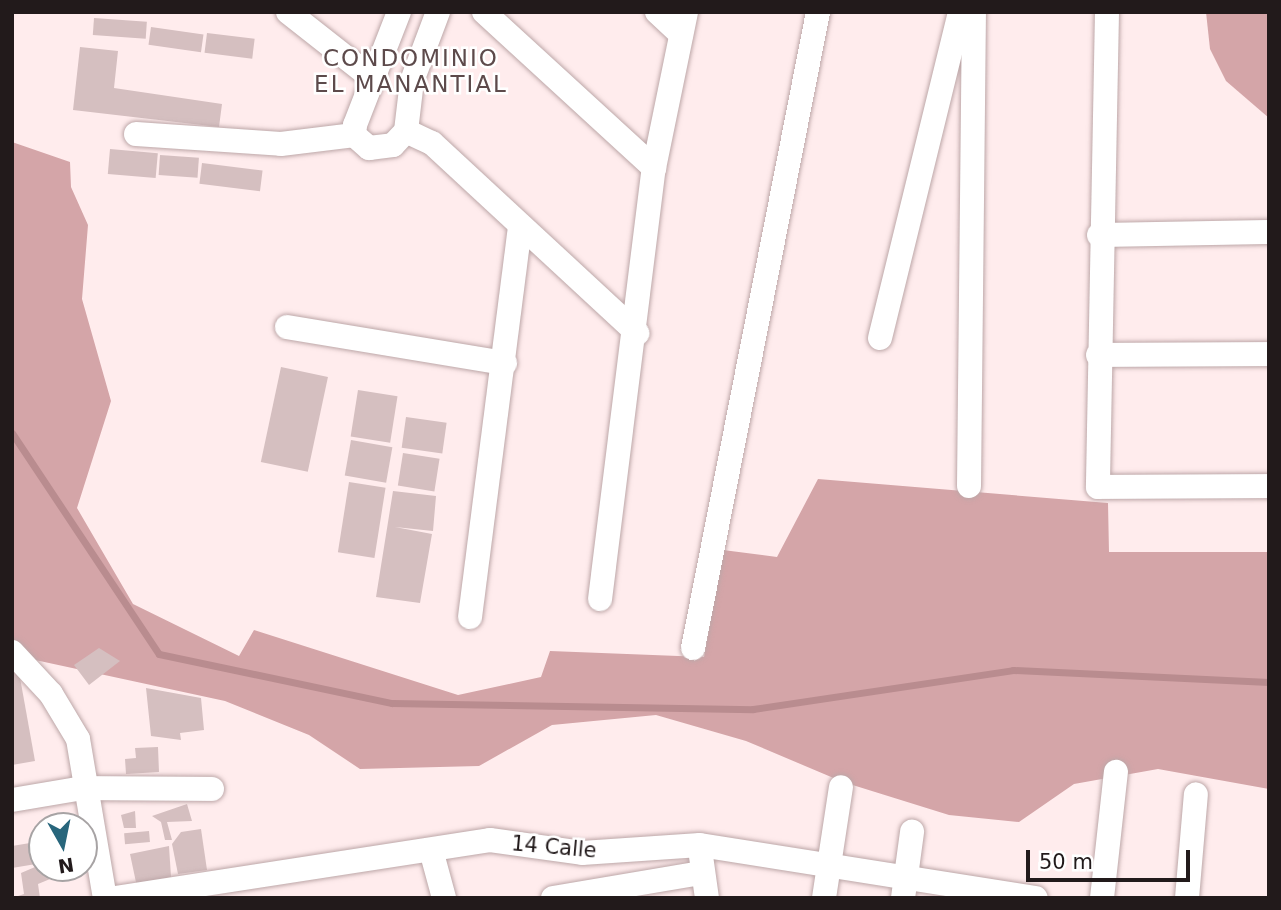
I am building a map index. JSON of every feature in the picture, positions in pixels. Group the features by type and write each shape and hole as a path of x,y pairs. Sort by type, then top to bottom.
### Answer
{"street":[{"path":"288,12 373,79"},
{"path":"354,135 400,12"},
{"path":"136,134 281,144 354,135 381,150 406,131 412,80 438,12"},
{"path":"484,12 654,168"},
{"path":"600,599 637,333 654,168 683,23 657,12"},
{"path":"693,648 818,12"},
{"path":"880,338 960,12"},
{"path":"970,486 974,12"},
{"path":"1107,12 1099,234 1098,486 1269,486"},
{"path":"406,131 432,143 520,228 637,333"},
{"path":"470,617 505,363 520,228"},
{"path":"1099,234 1269,232"},
{"path":"287,327 505,363"},
{"path":"1098,355 1269,354"},
{"path":"12,652 51,694 78,739 83,788 105,898"},
{"path":"1102,898 1116,772"},
{"path":"824,898 831,870 842,787"},
{"path":"12,800 83,788 212,789"},
{"path":"1187,898 1196,794"},
{"path":"903,888 912,832"},
{"name":"14 Calle","path":"115,898 490,840 582,853 700,845 831,870 903,888 1035,898"},
{"path":"700,845 701,873 707,898"},
{"path":"431,850 444,898"},
{"path":"553,898 701,873"}],"shaded area":[{"path":"1206,12 1269,12 1269,118 1226,81 1210,49"},
{"path":"12,142 70,162 71,187 88,225 82,299 111,401 77,508 133,604 239,656 254,630 458,695 541,677 550,651 704,657 723,550 777,557 818,479 1108,503 1109,552 1269,552 1269,789 1158,769 1074,784 1019,822 949,815 843,782 746,741 656,715 552,725 479,766 360,769 309,735 225,701 12,655"}],"building":[{"path":"94,18 147,22 146,39 93,35"},
{"path":"151,27 203,34 201,52 148,45"},
{"path":"207,33 255,39 252,59 205,53"},
{"path":"80,47 118,51 114,88 222,104 219,127 73,110"},
{"path":"110,149 158,153 156,178 108,174"},
{"path":"160,155 199,158 198,178 159,175"},
{"path":"202,163 263,170 260,191 199,184"},
{"path":"281,367 328,377 308,472 261,462"},
{"path":"358,390 398,396 390,443 351,436"},
{"path":"406,417 447,423 442,453 402,448"},
{"path":"351,440 392,447 386,483 345,475"},
{"path":"403,453 440,459 434,491 398,486"},
{"path":"349,482 386,488 374,558 338,552"},
{"path":"393,491 436,496 433,531 395,527 432,534 420,603 376,597"},
{"path":"99,648 120,661 89,685 74,665"},
{"path":"12,661 17,661 35,761 12,765"},
{"path":"146,688 201,698 204,730 180,733 181,740 151,736"},
{"path":"158,747 159,772 126,774 125,759 136,758 135,748"},
{"path":"187,804 192,821 167,822 172,840 165,840 161,822 152,816"},
{"path":"135,811 136,828 124,828 121,815"},
{"path":"201,829 207,870 178,874 172,844 181,832"},
{"path":"149,831 150,842 125,844 124,833"},
{"path":"28,843 28,865 12,868 12,846"},
{"path":"169,846 171,877 137,887 130,854"},
{"path":"28,870 28,882 43,882 38,884 40,898 12,898 24,894 21,873"}],"waterway":[{"path":"12,433 159,654 392,703 753,709 1013,670 1269,682"}],"district":[{"name":"CONDOMINIO EL MANANTIAL","path":"411,71"}]}
